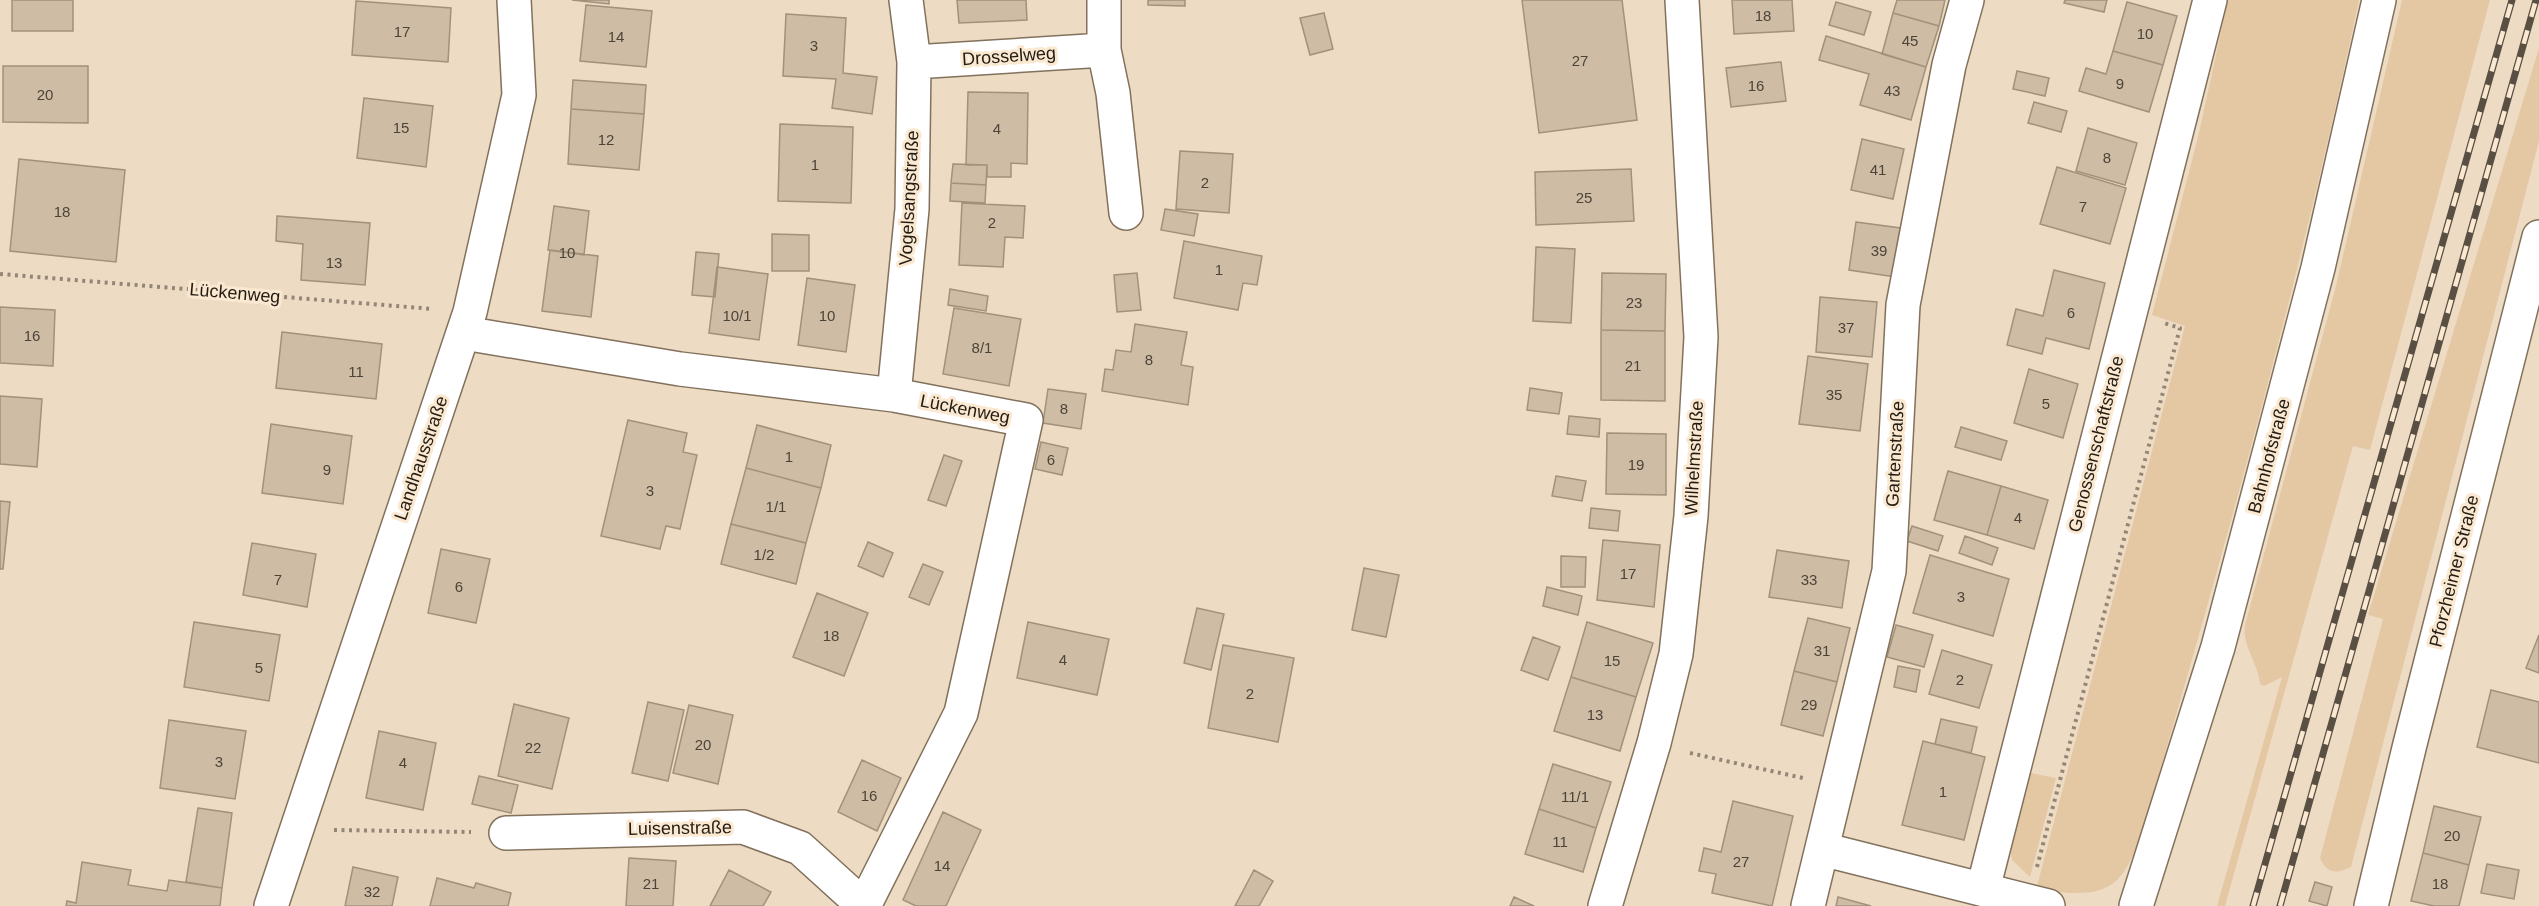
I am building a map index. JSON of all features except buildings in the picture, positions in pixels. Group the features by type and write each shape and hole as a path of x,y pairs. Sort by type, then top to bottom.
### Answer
{"street":[{"name":"Landhausstraße","path":"271,906 467,323 519,96 514,0"},
{"name":"Vogelsangstraße","path":"894,395 912,209 914,62 906,0"},
{"path":"1104,0 1104,50 1113,93 1126,213"},
{"name":"Wilhelmstraße","path":"1605,906 1654,743 1676,654 1691,516 1701,337 1682,0"},
{"name":"Gartenstraße","path":"1808,906 1889,571 1903,305 1948,65 1967,0"},
{"name":"Genossenschaftstraße","path":"1983,889 2210,0"},
{"name":"Bahnhofstraße","path":"2136,906 2218,647 2318,268 2379,0"},
{"name":"Drosselweg","path":"914,62 1104,50"},
{"name":"Pforzheimer Straße","path":"2371,906 2410,744 2537,256"},
{"name":"Lückenweg","path":"467,323 680,369 894,395 1026,420 961,713 864,906"},
{"name":"Luisenstraße","path":"506,833 743,827 800,848 864,906"},
{"path":"1822,849 2028,902"}],"path":[{"name":"Lückenweg","path":"0,274 467,323"},
{"path":"2028,902 2180,328 2130,313"},
{"path":"1684,751 1810,780"},
{"path":"295,830 506,833"}],"shaded area":[{"path":"2228,0 2359,0 2312,209 2259,418 2142,832 2127,868 2112,884 2090,892 2056,891 2037,886 2185,326 2152,315 2198,137"},
{"path":"2402,0 2490,0 2370,450 2353,446 2225,906 2217,906 2282,677 2264,686 2260,684 2248,648 2245,625 2336,286"},
{"path":"2539,48 2539,141 2351,867 2341,871 2329,870 2320,858 2383,619 2368,615"},
{"path":"2026,772 2056,778 2030,877 2012,860 2010,842"}],"railway":[{"path":"2253,906 2512,0"},
{"path":"2280,906 2536,0"}]}
